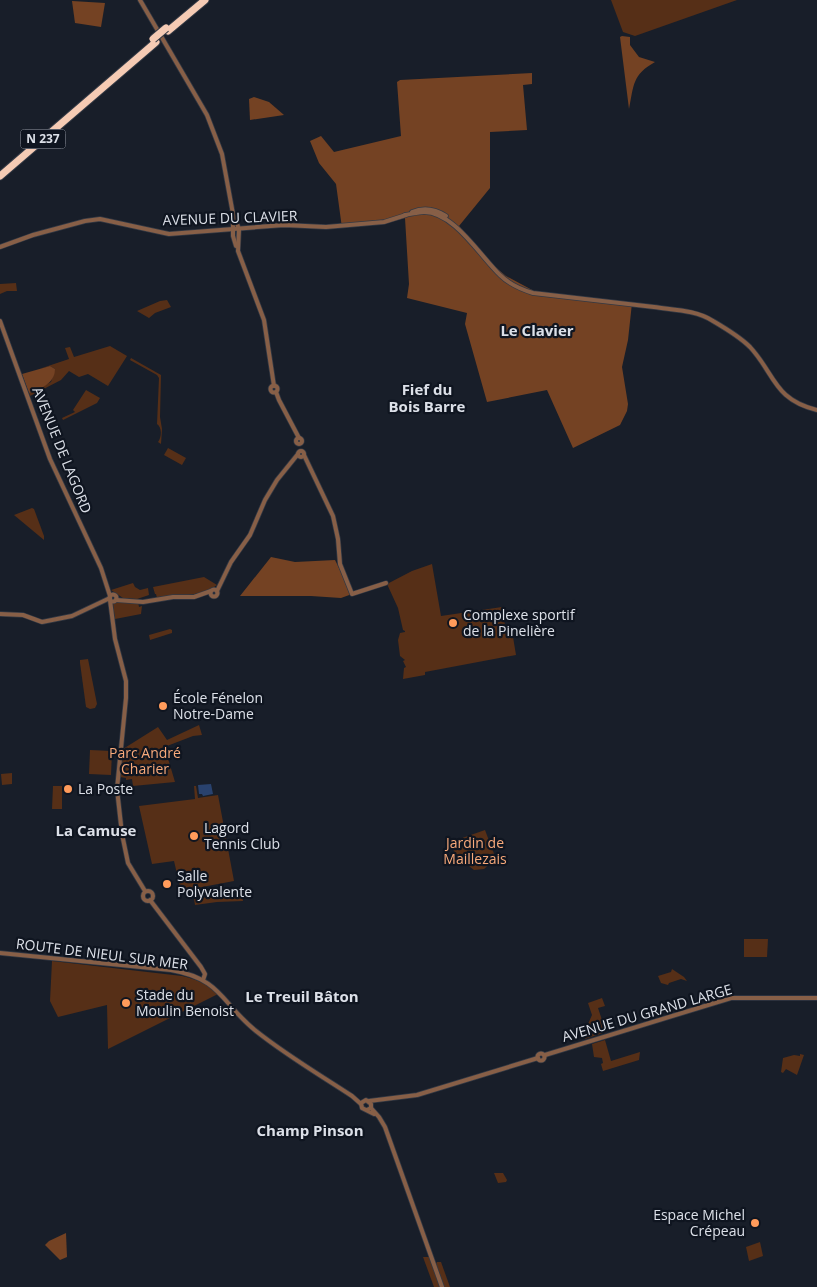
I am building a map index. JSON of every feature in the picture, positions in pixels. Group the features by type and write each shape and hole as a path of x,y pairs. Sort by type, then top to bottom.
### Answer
{"highway":[{"name":"N 237","path":"0,170 92,94 198,0"},
{"name":"N 237","path":"167,29 205,0"},
{"name":"N 237","path":"0,176 85,100"}],"street":[{"path":"140,0 206,115 222,154 234,214 239,229 238,251"},
{"name":"AVENUE DU CLAVIER","path":"406,215 416,210 426,209 436,210 446,216 501,276 522,290 702,315 714,321 748,346 758,357 771,379 782,392 800,405 817,410"},
{"name":"AVENUE DU CLAVIER","path":"0,247 33,235 84,221 100,219 168,234 233,230 284,224 326,227 384,222 424,212 442,216 456,226"},
{"path":"234,214 234,240 264,320 273,386 277,388 274,392 298,440 302,455 333,516 339,545 340,564 352,594 386,584"},
{"name":"AVENUE DE LAGORD","path":"0,321 50,459 101,568 112,599 115,640 126,690 117,789 125,852 132,871 145,891 152,893 150,900 201,967 205,974 203,980"},
{"path":"0,614 24,615 42,622 72,616 112,599 139,601 153,598 155,600 194,597 213,591 250,535 265,500 293,460 302,455"},
{"name":"ROUTE DE NIEUL SUR MER","path":"0,954 171,970 186,973 203,980 217,990 244,1020 262,1036 367,1105 378,1116 385,1128 442,1287"},
{"name":"AVENUE DU GRAND LARGE","path":"367,1105 386,1099 417,1095 538,1058 543,1060 545,1056 731,998 817,998"}],"green space":[{"path":"611,0 737,0 635,36 623,32"},
{"path":"16,283 17,291 7,291 0,294 0,284"},
{"path":"167,300 171,307 155,313 149,318 137,311 160,301"},
{"path":"110,346 127,356 108,386 88,374 79,377 69,371 61,380 30,396 29,393 51,382 55,369 50,366 39,369 69,359 65,348 70,347 74,357"},
{"path":"131,358 161,375 160,417 162,429 161,444 158,442 161,432 157,424 159,378 130,360"},
{"path":"86,390 100,398 97,403 63,420 62,418 75,412 73,410"},
{"path":"168,448 186,458 182,465 164,455"},
{"path":"32,508 34,509 44,540 14,515"},
{"name":"Complexe sportif de la Pinelière","path":"432,564 441,616 502,607 507,638 513,637 516,655 425,672 425,675 403,679 404,668 406,667 403,661 405,660 400,656 398,640 400,633 405,631 403,630 398,608 387,584 412,571"},
{"path":"204,577 217,585 196,594 157,598 153,587"},
{"path":"133,583 140,590 148,588 149,595 137,599 123,598 111,590"},
{"path":"116,602 138,602 139,607 142,606 141,614 115,619 113,604"},
{"path":"170,629 172,633 150,640 149,635"},
{"path":"88,659 97,704 95,708 90,709 86,707 80,663 80,660"},
{"name":"Parc André Charier","path":"199,725 202,735 193,736 167,746 169,754 167,755 175,782 133,786 132,779 126,780 126,778 120,777 123,749 158,727 167,740"},
{"path":"90,750 112,751 111,775 89,774"},
{"path":"12,773 12,784 2,785 1,774"},
{"path":"53,786 62,786 62,809 52,809"},
{"name":"Lagord Tennis Club","path":"194,786 196,786 198,798 218,795 234,881 181,891 174,861 152,864 139,806 195,799"},
{"name":"Jardin de Maillezais","path":"485,830 496,859 484,869 474,870 460,859 448,843"},
{"path":"242,895 243,901 195,905 194,899 216,896"},
{"path":"744,939 768,939 767,957 744,957"},
{"name":"Stade du Moulin Benoist","path":"52,961 182,976 202,982 218,994 108,1049 107,1005 58,1017 50,1001"},
{"path":"672,969 687,981 681,979 668,985 661,983 658,976 671,972"},
{"path":"602,998 605,1006 598,1008 606,1032 585,1039 589,1029 582,1026 588,1024 592,1015 588,1003"},
{"path":"605,1040 611,1061 640,1052 639,1060 603,1071 602,1058 594,1057 592,1044"},
{"path":"800,1054 804,1055 797,1075 786,1069 783,1073 781,1072 783,1058 794,1055 800,1056"},
{"path":"494,1173 503,1173 507,1180 506,1182 498,1183"},
{"path":"760,1242 763,1256 749,1261 746,1247"},
{"path":"423,1257 430,1258 440,1287 434,1287"},
{"path":"441,1262 450,1287 444,1287 436,1264"}],"shaded area":[{"path":"72,1 105,3 101,27 75,23"},
{"path":"620,37 630,37 630,45 639,57 655,62 642,71 635,81 629,109"},
{"path":"532,73 532,84 523,85 527,130 490,132 490,188 459,226 494,266 506,276 534,291 632,303 628,340 622,367 628,404 627,411 620,425 573,448 547,390 487,402 465,324 467,313 407,298 409,284 405,218 391,222 342,228 336,184 319,163 310,141 321,136 334,152 401,136 397,82 400,80"},
{"path":"254,97 269,102 284,115 250,120 249,99"},
{"path":"50,366 55,369 50,382 29,393 22,374"},
{"path":"271,557 295,562 335,560 352,594 341,598 240,596"},
{"path":"66,1233 67,1257 60,1260 45,1245"}],"water":[{"path":"211,784 213,794 203,796 199,794 198,785"}],"place":[{"name":"Complexe sportif de la Pinelière","path":"453,623"},
{"name":"École Fénelon Notre-Dame","path":"163,706"},
{"name":"La Poste","path":"68,789"},
{"name":"Lagord Tennis Club","path":"194,836"},
{"name":"Salle Polyvalente","path":"167,884"},
{"name":"Stade du Moulin Benoist","path":"126,1003"},
{"name":"Espace Michel Crépeau","path":"755,1223"}],"district":[{"name":"Le Clavier","path":"537,331"},
{"name":"Fief du Bois Barre","path":"427,398"},
{"name":"La Camuse","path":"96,831"},
{"name":"Le Treuil Bâton","path":"302,997"},
{"name":"Champ Pinson","path":"310,1131"}]}
